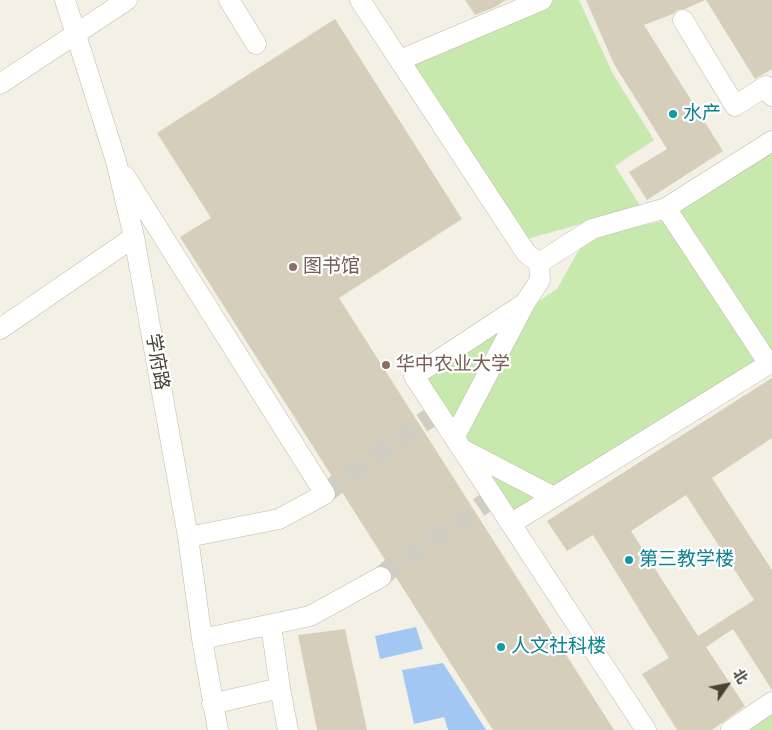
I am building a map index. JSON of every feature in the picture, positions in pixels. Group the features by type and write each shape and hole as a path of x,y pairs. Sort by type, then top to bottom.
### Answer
{"street":[{"name":"学府路","path":"65,0 116,161 134,237 188,537 212,704 218,730"},
{"path":"0,84 127,0"},
{"path":"229,0 256,44"},
{"path":"360,0 526,253 539,263 540,280 525,303 460,443"},
{"path":"400,60 542,0"},
{"path":"683,20 735,106 766,86 772,96"},
{"path":"539,263 592,229 666,208 772,141"},
{"path":"116,161 325,494 279,519 188,537"},
{"path":"512,523 770,363 666,208"},
{"path":"0,328 134,237"},
{"path":"525,303 414,376 460,443 646,730"},
{"path":"460,443 554,497"},
{"path":"202,639 310,616 381,577"},
{"path":"271,625 288,730"},
{"path":"212,704 280,688"},
{"path":"731,730 772,702"}],"green space":[{"path":"555,0 579,0 613,74 654,140 615,166 641,207 520,241 408,63"},
{"path":"772,152 772,352 515,514 425,377 557,289 585,239 662,221"},
{"path":"772,708 772,730 739,730"}],"water":[{"path":"416,627 423,649 380,659 375,636"},
{"path":"443,663 486,730 448,730 444,717 414,724 402,670"}],"building":[{"path":"465,0 506,0 495,7 475,15"},
{"name":"水产","path":"586,0 705,0 644,25 723,151 647,200 629,172 667,149 614,64"},
{"path":"706,0 772,0 772,69 755,79"},
{"name":"图书馆","path":"335,19 462,219 339,298 614,730 493,730 180,237 211,218 157,133"},
{"name":"第三教学楼","path":"772,378 772,438 712,478 772,570 772,690 733,629 706,647 745,706 712,730 677,730 642,674 669,658 593,535 567,551 547,521","holes":["686,495 754,600 698,636 631,531"]},
{"path":"345,629 367,730 317,730 298,635"}],"tunnel":[{"path":"325,494 439,412"},
{"path":"381,577 391,568 494,497"}],"place":[{"name":"水产","path":"673,114"},
{"name":"图书馆","path":"293,267"},
{"name":"华中农业大学","path":"386,365"},
{"name":"第三教学楼","path":"629,560"},
{"name":"人文社科楼","path":"501,647"}]}
